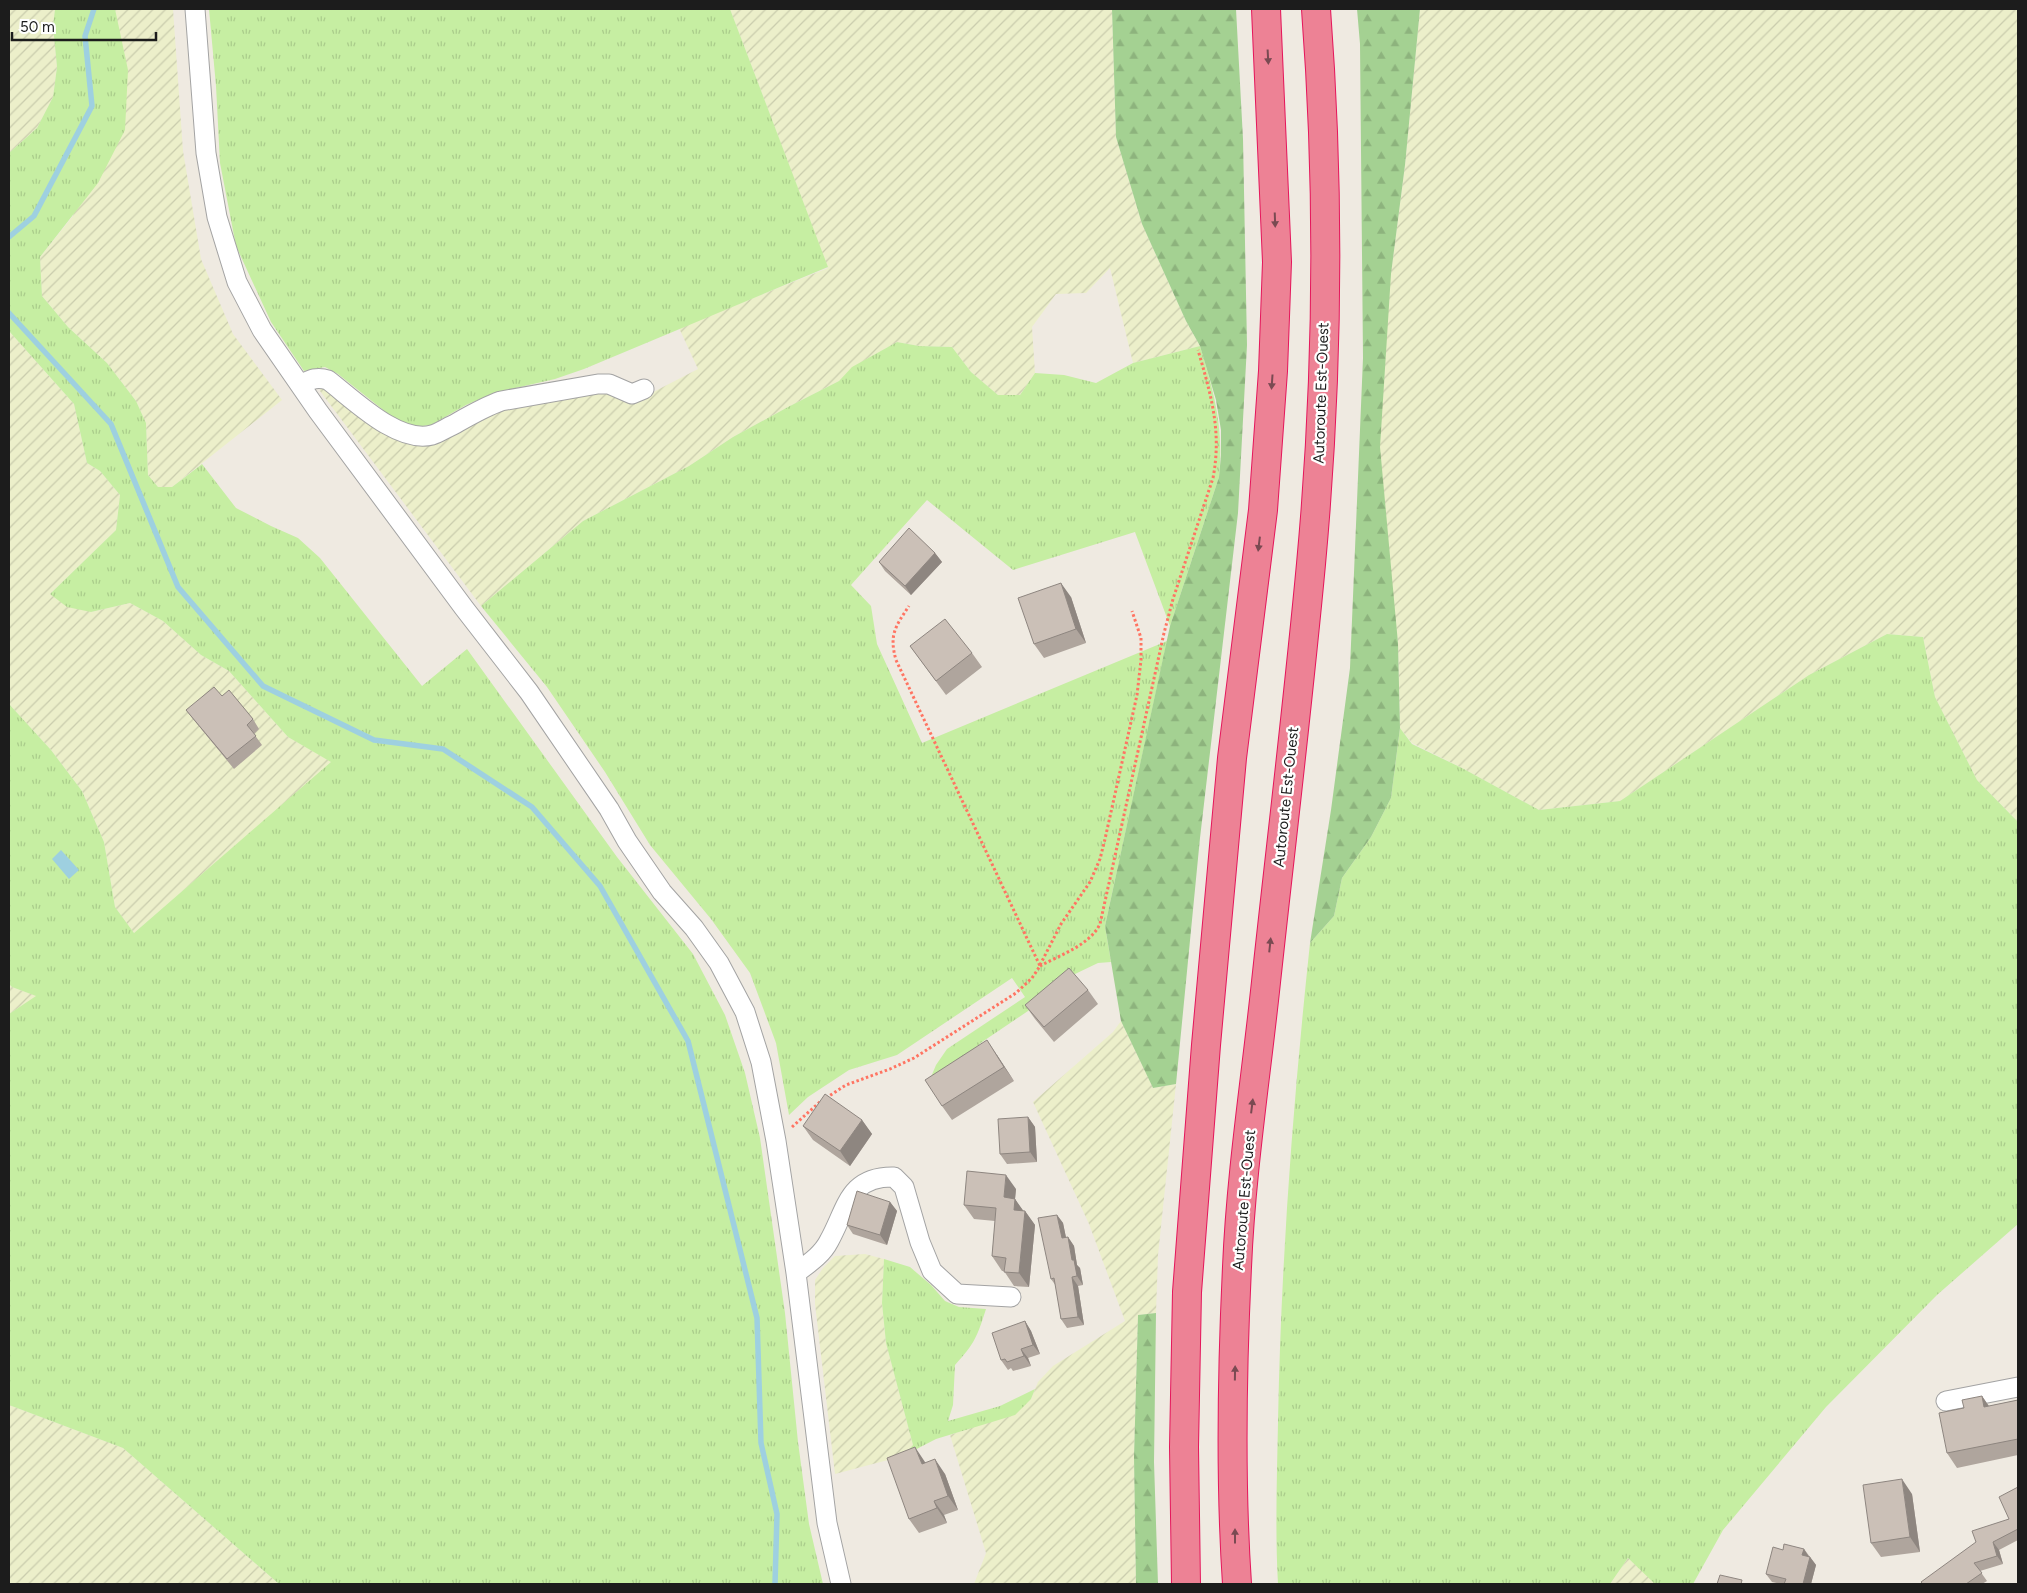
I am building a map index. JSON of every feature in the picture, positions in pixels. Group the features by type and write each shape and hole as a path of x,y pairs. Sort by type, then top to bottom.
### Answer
{"highway":[{"path":"1186,1584 1184,1447 1187,1292 1232,758 1263,510 1273,371 1277,262 1266,9"},
{"name":"Autoroute Est-Ouest","path":"1237,1584 1234,1412 1237,1264 1248,1143 1311,561 1321,427 1325,293 1325,161 1316,9"}],"street":[{"path":"194,9 206,153 217,217 237,282 262,330 300,385 464,608 529,692 610,810 627,841 662,892 694,928 719,963 745,1012 761,1062 776,1141 796,1273 827,1523 841,1584"},
{"path":"300,385 315,378 328,380 392,428 405,434 419,437 434,435 501,401 598,384 609,384 632,394 644,389"},
{"path":"796,1273 817,1258 829,1243 842,1209 858,1187 881,1177 894,1177 904,1187 920,1242 932,1271 957,1294 1011,1297"},
{"path":"1946,1401 2018,1388"}],"path":[{"path":"1040,966 1084,942 1096,932 1100,924 1166,625 1212,478 1216,458 1217,435 1210,395 1198,350"},
{"path":"909,606 895,627 892,644 896,660 1040,966"},
{"path":"776,1141 815,1105 846,1085 914,1058 1000,1003 1032,978 1061,924 1090,882 1100,860 1106,839 1137,695 1141,660 1141,638 1132,611"}],"green space":[{"path":"9,9 55,9 53,26 57,67 53,97 37,128 9,153"},
{"path":"55,9 115,9 128,70 125,130 98,183 40,257 42,296 68,327 107,363 136,401 146,423 148,475 158,487 172,487 202,464 236,508 298,538 320,558 422,686 467,649 617,857 693,954 725,1015 745,1073 760,1138 785,1313 798,1442 809,1524 823,1584 279,1584 123,1448 9,1405 9,1014 36,996 12,987 9,984 9,704 51,750 82,791 104,842 115,907 134,933 331,762 288,737 229,671 201,655 163,621 130,603 91,612 67,607 50,594 116,530 120,495 100,471 87,463 74,404 9,331 9,153 37,128 53,97 57,67 53,26"},
{"path":"115,9 173,9 183,151 201,259 233,334 282,400 172,487 158,487 148,475 146,423 136,401 107,363 68,327 42,296 40,257 73,216 116,19"},
{"path":"209,9 730,9 828,267 584,369 555,379 494,393 466,405 431,425 413,427 392,417 338,374 325,367 304,371 271,322 236,246 220,163"},
{"path":"730,9 1112,9 1116,137 1142,224 1186,321 1200,346 1133,363 1110,268 1086,293 1056,294 1032,327 1035,373 1020,395 998,395 971,372 952,347 919,346 897,342 853,367 839,381 733,437 689,466 583,521 481,606 320,391 320,387 324,385 414,444 503,409 605,391 630,404 698,369 679,328 828,268"},
{"path":"1112,9 1236,9 1243,139 1247,345 1238,513 1200,838 1176,1084 1153,1088 1121,1021 1105,926 1170,626 1219,477 1221,430 1216,400 1200,346 1186,321 1142,224 1116,137"},
{"path":"1357,9 1420,9 1405,165 1391,274 1380,447 1398,643 1400,728 1391,798 1371,837 1342,878 1334,916 1310,943 1331,810 1350,668 1363,358 1360,44"},
{"path":"1420,9 2018,9 2018,822 1977,780 1935,697 1923,637 1887,634 1809,675 1620,801 1539,810 1412,743 1400,728 1398,643 1363,358 1391,274 1405,165"},
{"path":"9,331 74,404 87,463 100,471 120,495 116,530 50,594 91,612 130,603 163,621 201,655 229,671 288,737 332,762 134,933 115,907 104,842 82,791 51,750 9,704"},
{"path":"897,342 919,346 952,347 971,372 998,395 1020,395 1035,373 1064,375 1096,383 1133,363 1200,346 1217,410 1220,442 1219,477 1170,626 1135,532 1013,570 927,500 851,585 871,606 877,644 922,743 1167,641 1105,926 1111,962 1098,963 1075,974 1053,989 1031,1009 982,1042 960,1061 931,1077 936,1065 947,1049 1025,997 1012,978 897,1055 849,1070 808,1097 789,1115 776,1043 750,973 711,919 650,845 605,772 547,687 481,606 583,521 689,466 733,437 839,381 852,367"},
{"path":"1887,634 1923,637 1935,697 1977,780 2018,822 2018,1224 1937,1295 1826,1407 1723,1530 1693,1584 1655,1584 1628,1558 1610,1584 1278,1584 1277,1483 1282,1302 1293,1122 1310,943 1334,916 1342,878 1371,837 1391,798 1400,728 1412,744 1462,768 1539,810 1620,801 1809,675"},
{"path":"9,984 12,987 37,996 9,1014"},
{"path":"1121,1021 1153,1088 1176,1084 1158,1255 1156,1313 1138,1315 1134,1457 1136,1584 974,1584 986,1553 950,1435 977,1426 1031,1399 1038,1382 1053,1366 1125,1321 1089,1224 1033,1102 1113,1032"},
{"path":"865,1254 884,1259 882,1303 886,1343 913,1445 903,1456 835,1474 815,1304 815,1280 823,1268 835,1256"},
{"path":"884,1259 910,1267 931,1285 945,1301 959,1307 986,1309 975,1339 955,1365 953,1405 948,1421 1000,1406 1035,1389 1031,1399 1015,1415 936,1439 903,1456 913,1445 886,1343 882,1303"},
{"path":"1156,1313 1154,1462 1158,1584 1136,1584 1134,1457 1138,1315"},
{"path":"9,1405 123,1448 279,1584 9,1584"},
{"path":"1628,1558 1654,1582 1655,1584 1610,1584"}],"water":[{"path":"61,850 79,870 69,879 52,859"}],"building":[{"path":"909,528 935,553 905,586 879,562"},
{"path":"1061,583 1076,629 1034,644 1018,598"},
{"path":"945,619 972,653 936,681 910,646"},
{"path":"214,687 222,696 229,690 253,719 247,725 256,736 227,759 186,710"},
{"path":"1069,968 1088,990 1044,1027 1025,1005"},
{"path":"987,1040 1004,1067 942,1106 925,1080"},
{"path":"825,1094 862,1120 840,1151 803,1126"},
{"path":"1028,1117 1030,1152 1000,1154 998,1119"},
{"path":"967,1171 1006,1175 1004,1197 1015,1199 1014,1210 1025,1211 1019,1273 1004,1272 1006,1258 992,1256 996,1208 964,1205"},
{"path":"857,1191 890,1202 880,1235 847,1225"},
{"path":"1057,1215 1062,1238 1068,1237 1072,1260 1074,1260 1077,1276 1072,1277 1078,1317 1061,1319 1054,1278 1051,1279 1038,1218"},
{"path":"1025,1321 1033,1345 1021,1349 1024,1356 1007,1362 1005,1359 1001,1360 992,1333"},
{"path":"1982,1396 1984,1407 2018,1400 2018,1439 1947,1453 1939,1413 1964,1408 1962,1400"},
{"path":"915,1447 922,1464 935,1459 948,1496 934,1501 937,1508 909,1519 887,1458"},
{"path":"1902,1479 1910,1537 1871,1543 1863,1485"},
{"path":"2018,1487 2018,1529 1993,1542 1997,1556 1974,1563 1982,1573 1966,1584 1923,1584 1921,1582 1976,1542 1972,1531 2009,1519 1999,1497"},
{"path":"1784,1544 1804,1549 1802,1555 1810,1557 1803,1584 1784,1584 1786,1579 1766,1574 1773,1547 1783,1550"},
{"path":"1720,1575 1742,1580 1741,1584 1717,1584"}],"waterway":[{"path":"9,237 34,216 92,106 85,36 94,9"},
{"path":"9,313 111,424 178,587 263,686 374,740 443,749 532,807 600,886 688,1041 757,1318 761,1443 777,1514 775,1584"}]}
